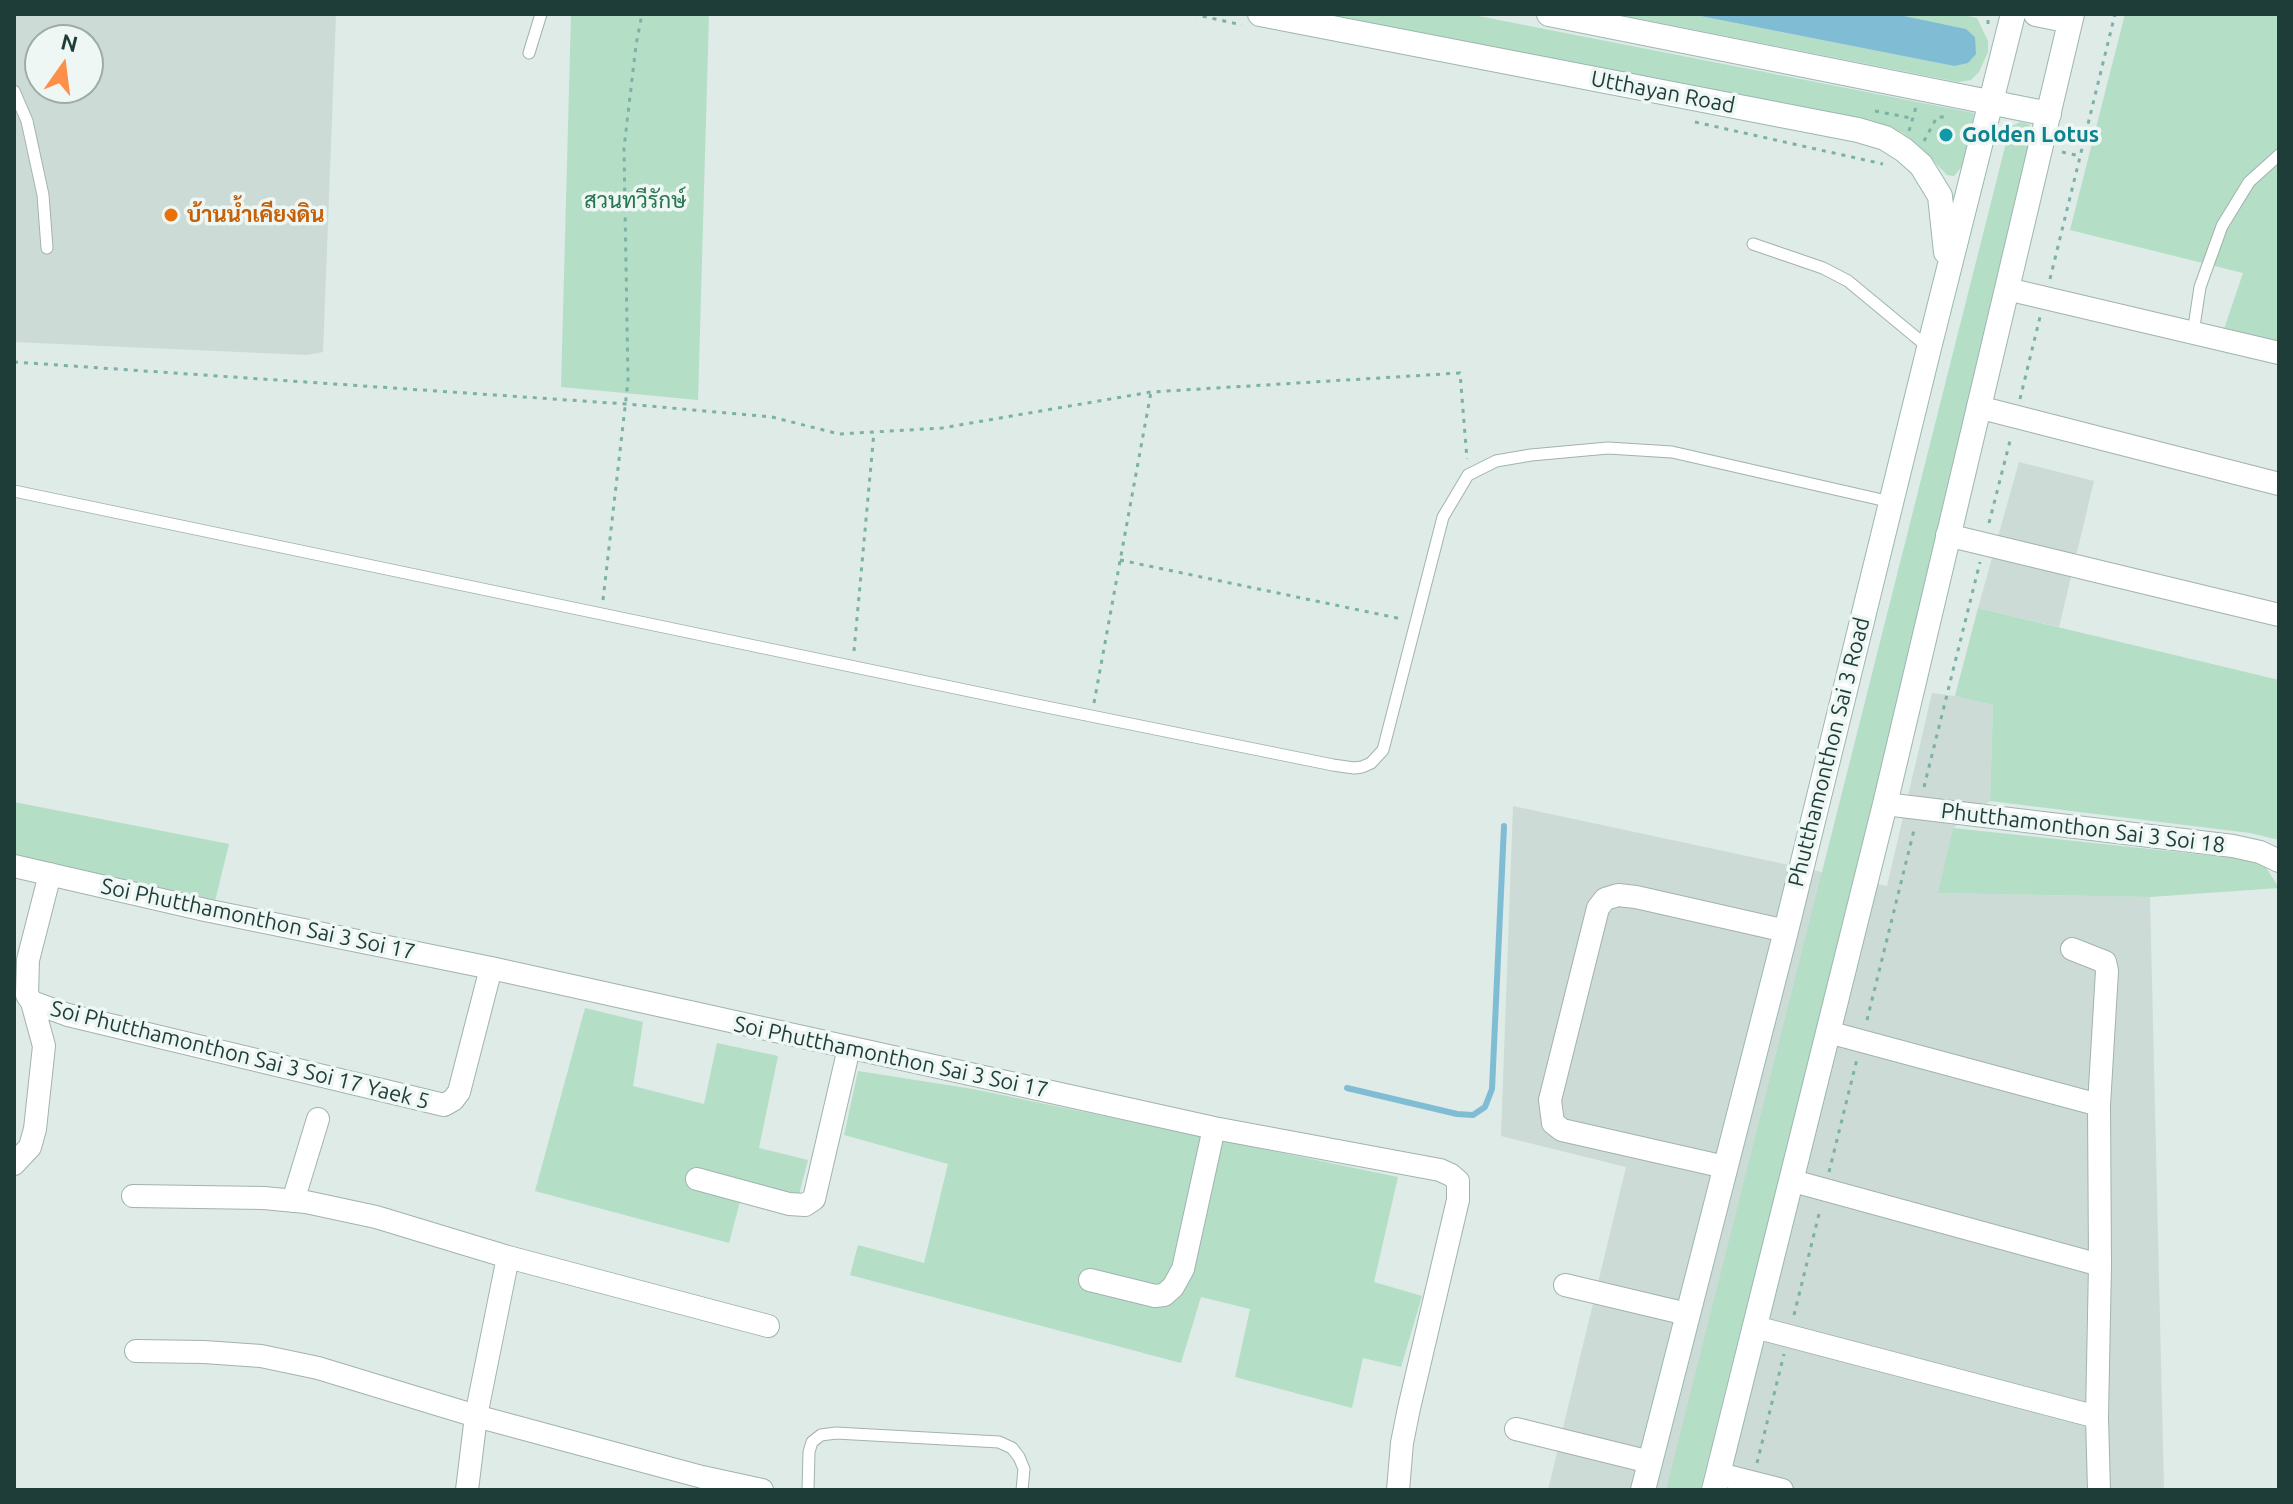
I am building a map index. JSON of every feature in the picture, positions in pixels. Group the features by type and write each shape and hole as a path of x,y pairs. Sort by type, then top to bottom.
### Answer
{"main road":[{"name":"Utthayan Road","path":"1260,14 1858,130 1885,138 1921,165 1940,196 1946,242 1941,299"},
{"path":"1549,14 2049,114"},
{"name":"Phutthamonthon Sai 3 Road","path":"1643,1490 1786,931 2013,14"},
{"path":"1716,1482 1885,804 2071,18 2036,14"}],"street":[{"path":"2007,289 2279,353"},
{"path":"1978,407 2279,484"},
{"path":"1947,535 2279,615"},
{"name":"Phutthamonthon Sai 3 Soi 18","path":"1885,804 2233,846 2260,852 2279,861"},
{"name":"Soi Phutthamonthon Sai 3 Soi 17","path":"14,866 1214,1128 1440,1170 1458,1181 1458,1200 1402,1443 1398,1490"},
{"path":"14,1164 30,1147 37,1115 44,1046 24,998 28,960 50,874"},
{"path":"1725,1167 1562,1130 1553,1123 1550,1100 1598,908 1605,899 1618,895 1636,897 1786,931"},
{"path":"2072,949 2105,962 2107,971 2099,1105 2099,1490"},
{"name":"Soi Phutthamonthon Sai 3 Soi 17 Yaek 5","path":"24,998 68,1015 444,1105 459,1092 491,968"},
{"path":"1828,1032 2099,1105"},
{"path":"697,1179 789,1204 805,1205 814,1199 849,1048"},
{"path":"293,1201 318,1119"},
{"path":"1090,1280 1155,1296 1164,1295 1173,1287 1183,1269 1214,1128"},
{"path":"1793,1181 2100,1265"},
{"path":"133,1196 264,1198 376,1217 508,1257 768,1326"},
{"path":"467,1490 476,1416 508,1257"},
{"path":"1565,1285 1687,1314"},
{"path":"1755,1327 2097,1417"},
{"path":"136,1351 261,1356 318,1368 476,1416 702,1477 762,1490"},
{"path":"1516,1429 1650,1462"},
{"path":"1716,1482 1752,1482 1782,1490"}],"lane":[{"path":"529,53 541,14"},
{"path":"14,91 27,121 43,195 47,248"},
{"path":"2193,333 2200,287 2222,226 2249,182 2279,155"},
{"path":"1753,244 1823,268 1848,281 1929,348"},
{"path":"14,491 1091,716 1333,765 1362,767 1371,763 1383,750 1443,517 1468,475 1496,461 1531,455 1608,448 1672,452 1891,502"},
{"path":"808,1490 812,1442 821,1435 836,1433 999,1442 1012,1448 1019,1457 1024,1469 1022,1490"}],"path":[{"path":"602,612 628,381 624,148 642,14"},
{"path":"1752,1482 2115,14"},
{"path":"1916,107 1909,133 1922,144 1937,117 1950,117 1929,110"},
{"path":"14,362 626,404 772,417 839,434 942,428 1151,392 1460,373 1468,475"},
{"path":"1091,716 1151,392"},
{"path":"852,665 874,432"},
{"path":"1120,560 1416,622"}],"shaded area":[{"name":"บ้านน้ำเคียงดิน","path":"14,14 336,14 323,352 307,355 14,342"},
{"path":"2019,462 2094,481 2059,627 1978,608"},
{"path":"1932,693 1993,705 1990,801 1953,828 1939,893 2150,897 2164,1490 1548,1490 1626,1167 1501,1136 1513,806 1887,886"}],"green space":[{"name":"สวนทวีรักษ์","path":"571,14 709,14 698,400 561,387"},
{"path":"1327,14 1468,14 1974,113 1969,146 1965,163 1954,176 1947,175 1901,132"},
{"path":"1615,14 1690,14 1954,66 1975,37 1965,29 1895,14 1959,14 1977,18 1988,41 1988,52 1979,72 1971,80 1958,82"},
{"path":"2125,14 2279,14 2279,342 2224,329 2243,273 2070,230"},
{"path":"2020,122 2029,124 2034,133 1917,634 1700,1490 1666,1490 2010,127"},
{"path":"1978,608 2279,680 2279,840 2250,833 1990,801 1993,705 1955,696"},
{"path":"14,802 229,844 215,901 14,856"},
{"path":"1953,828 2262,861 2279,888 2150,897 1938,893"},
{"path":"585,1008 643,1022 633,1086 704,1104 717,1043 778,1056 759,1148 808,1160 795,1210 741,1198 729,1243 535,1191"},
{"path":"858,1071 973,1089 1398,1177 1374,1282 1422,1296 1401,1367 1363,1358 1352,1408 1235,1377 1250,1309 1201,1297 1181,1363 850,1275 858,1245 924,1263 948,1164 844,1135"}],"water":[{"path":"1690,14 1895,14 1966,29 1975,37 1976,54 1968,63 1954,66"}],"waterway":[{"path":"1347,1088 1457,1114 1473,1115 1485,1107 1492,1089 1504,826"}],"place":[{"name":"Golden Lotus","path":"1946,135"},
{"name":"บ้านน้ำเคียงดิน","path":"171,215"}]}
